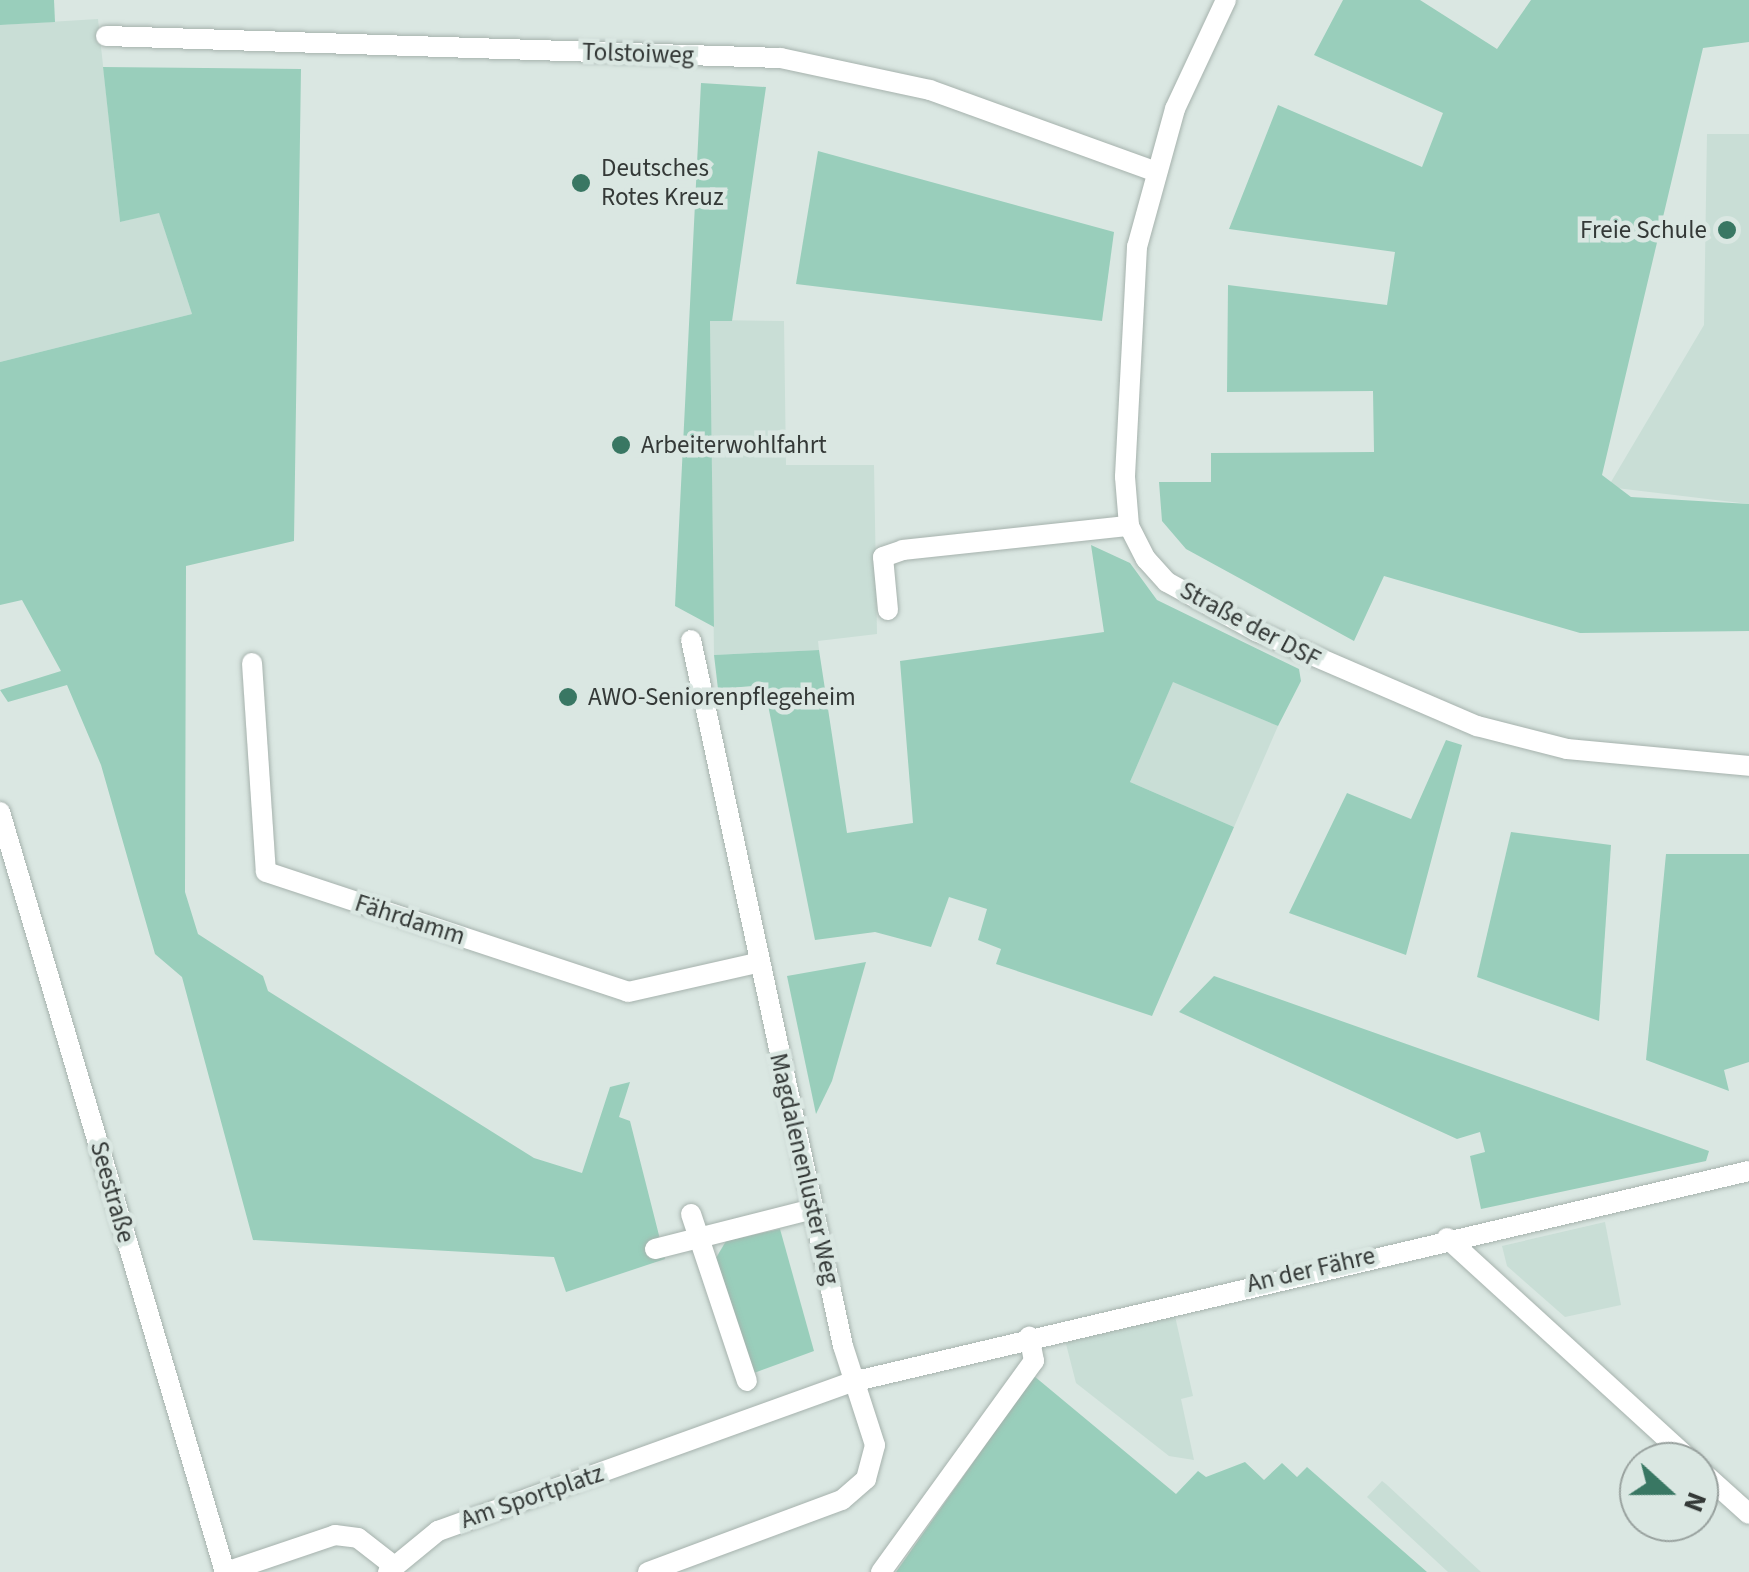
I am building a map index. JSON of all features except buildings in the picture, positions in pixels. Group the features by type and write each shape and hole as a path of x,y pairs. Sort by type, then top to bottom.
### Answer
{"street":[{"path":"888,610 883,558 904,550 1129,526 1127,317 1154,171 1226,0"},
{"name":"Tolstoiweg","path":"106,36 780,58 930,90 1154,171"},
{"name":"Straße der DSF","path":"1129,526 1168,582 1386,693 1567,748 1749,766"},
{"name":"Magdalenenluster Weg","path":"661,1570 808,1516 866,1478 875,1445 852,1382 812,1208 691,640"},
{"name":"Fährdamm","path":"252,663 266,872 628,992 757,963"},
{"name":"Seestraße","path":"0,812 225,1572"},
{"name":"An der Fähre","path":"852,1382 1029,1336 1749,1171"},
{"path":"655,1249 812,1208"},
{"path":"691,1214 747,1381"},
{"path":"1448,1238 1670,1442"},
{"path":"881,1572 1034,1361 1029,1336"},
{"name":"Am Sportplatz","path":"225,1572 336,1536 358,1538 391,1569 448,1527 852,1382"},
{"path":"1719,1486 1749,1514"}],"shaded area":[{"path":"98,19 120,222 159,212 192,314 0,362 0,25"},
{"name":"Freie Schule","path":"1707,134 1749,134 1749,504 1608,487 1704,325"},
{"path":"710,320 784,321 786,465 874,465 877,634 818,641 819,650 714,655"},
{"path":"1173,681 1278,726 1234,827 1130,782"},
{"path":"1605,1222 1621,1305 1565,1317 1507,1266 1502,1246"},
{"path":"1175,1316 1193,1396 1181,1399 1194,1460 1169,1456 1076,1383 1065,1340"},
{"path":"1382,1481 1481,1572 1448,1572 1367,1497"}],"green space":[{"path":"0,0 54,0 55,22 0,25"},
{"path":"1343,0 1420,0 1497,49 1531,0 1749,0 1749,42 1703,48 1602,475 1631,497 1749,504 1749,631 1580,633 1384,576 1354,641 1186,549 1162,521 1159,482 1211,482 1211,453 1374,452 1373,391 1227,392 1228,285 1387,305 1395,252 1229,229 1278,105 1422,167 1443,113 1314,55"},
{"path":"103,67 301,69 294,541 186,566 185,892 198,934 263,976 268,991 534,1158 582,1173 610,1087 630,1082 619,1117 630,1121 665,1259 566,1292 554,1257 253,1240 182,977 155,954 101,765 67,685 8,702 0,690 61,671 22,600 0,605 0,362 192,314 159,213 120,222"},
{"path":"701,83 766,87 732,321 710,321 714,627 675,606"},
{"path":"818,151 1114,232 1102,321 796,284"},
{"path":"1091,545 1130,563 1157,600 1299,669 1301,681 1278,726 1173,682 1130,782 1234,827 1152,1016 996,964 1001,949 978,940 987,909 949,897 931,947 875,932 815,940 764,685 718,689 714,655 819,650 847,833 913,823 900,661 1104,632"},
{"path":"1446,740 1462,745 1406,955 1289,913 1347,793 1411,819"},
{"path":"1511,832 1611,845 1599,1021 1477,977"},
{"path":"1666,854 1749,854 1749,1062 1724,1070 1729,1091 1646,1060"},
{"path":"866,962 832,1081 816,1114 787,976"},
{"path":"1214,976 1709,1151 1706,1161 1481,1209 1470,1156 1485,1152 1480,1132 1457,1139 1179,1012"},
{"path":"780,1229 814,1351 754,1373 716,1258 726,1241"},
{"path":"1034,1376 1176,1494 1198,1471 1206,1477 1245,1462 1264,1480 1282,1463 1297,1477 1307,1467 1427,1572 896,1572"}],"place":[{"name":"Deutsches Rotes Kreuz","path":"581,183"},
{"name":"Freie Schule","path":"1727,230"},
{"name":"Arbeiterwohlfahrt","path":"621,445"},
{"name":"AWO-Seniorenpflegeheim","path":"568,697"}]}
